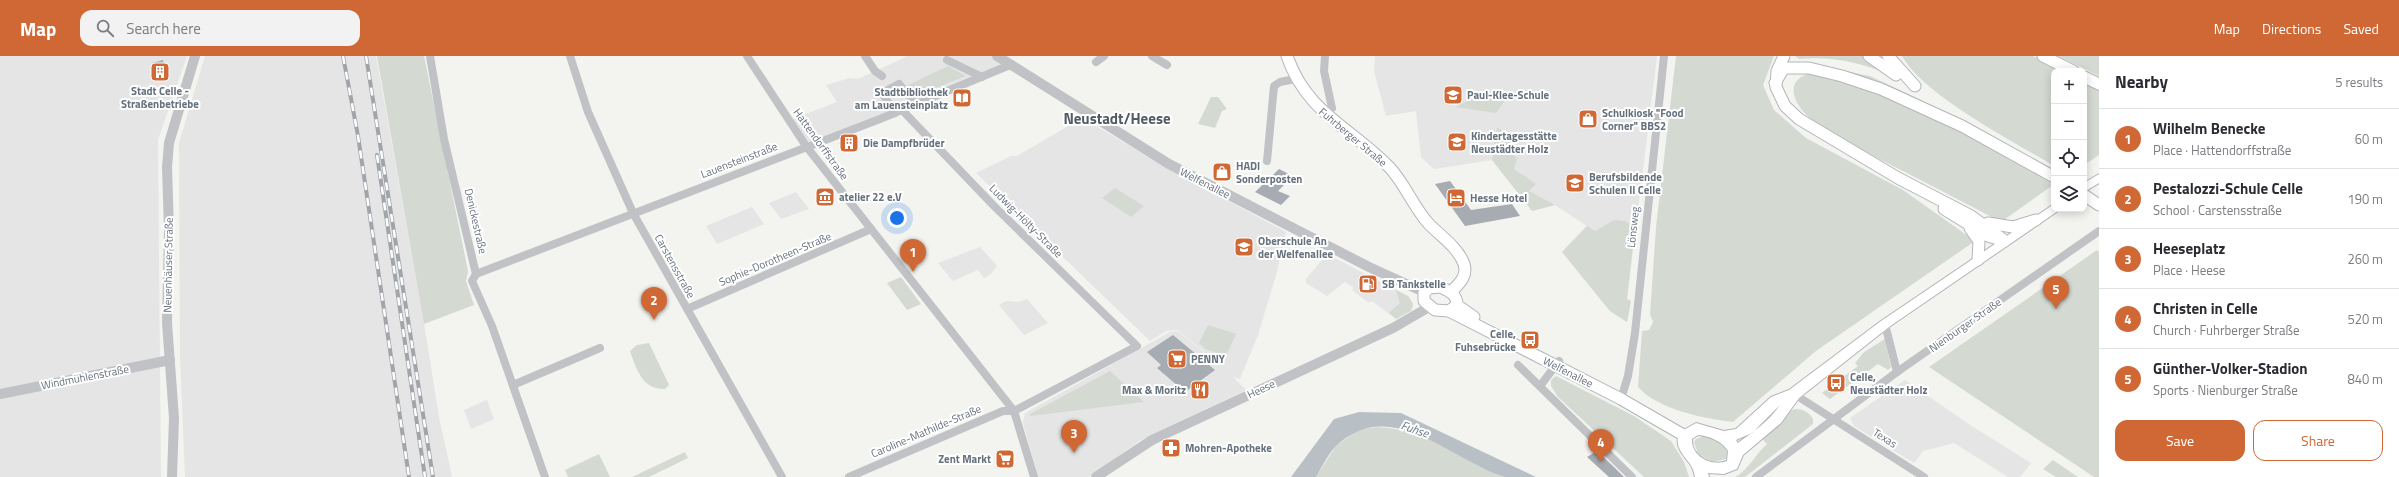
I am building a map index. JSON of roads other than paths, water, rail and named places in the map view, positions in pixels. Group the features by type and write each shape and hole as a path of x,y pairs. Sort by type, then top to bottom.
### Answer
{"main road":[{"name":"Fuhrberger Straße","path":"1287,56 1294,79 1312,103 1377,155 1391,169 1426,221 1454,248 1465,265 1465,276 1458,287 1451,292"},
{"path":"1784,56 1776,70 1775,84 1781,99 1800,118 1828,138 1905,182 1977,220 2005,241"},
{"path":"1869,56 1921,93"},
{"path":"1888,56 1892,64 1921,93"},
{"path":"2043,56 2067,68"},
{"path":"1775,84 1784,68 1799,61 1817,59"},
{"path":"1871,70 1921,93"},
{"path":"2087,78 2099,84"},
{"path":"1934,101 2051,174"},
{"path":"2087,186 2099,178"},
{"path":"1905,182 1988,236 2005,241"},
{"path":"2087,197 2099,205"},
{"path":"1723,437 1744,433 1776,401 1794,394 1885,324 2051,210"},
{"path":"1977,220 2002,227 2013,228 2039,218"},
{"path":"1966,223 1979,241 1978,260"},
{"path":"1429,307 1424,301 1424,292 1434,287 1451,292 1456,298 1453,308"},
{"name":"Welfenallee","path":"1429,307 1440,312 1453,308 1622,396 1688,433"},
{"path":"1735,453 1754,441 1787,408 1794,394"},
{"path":"1710,430 1723,437 1735,453 1734,462 1732,465 1715,473 1696,461 1685,448 1688,433 1710,430"},
{"path":"1696,461 1702,477"}],"street":[{"name":"Neuenhäuser Straße","path":"172,477 174,418 167,323 169,143 195,56"},
{"name":"Denickestraße","path":"430,56 444,139 474,277 546,477"},
{"name":"Carstensstraße","path":"570,56 588,112 633,213 782,477"},
{"name":"Hattendorffstraße","path":"747,56 806,146 1014,411"},
{"path":"865,56 875,70 882,76"},
{"name":"Welfenallee","path":"997,56 1169,164 1369,267 1424,292"},
{"path":"1096,62 1104,56"},
{"path":"1152,56 1167,65"},
{"name":"Fuhrberger Straße","path":"1325,56 1324,71 1332,108"},
{"name":"Lönsweg","path":"1622,396 1634,333 1664,56"},
{"path":"947,60 982,77"},
{"name":"Lauensteinstraße","path":"474,277 633,213 899,111 1010,65"},
{"path":"1267,161 1274,86 1280,82 1294,79"},
{"path":"890,82 898,84 916,104"},
{"name":"Ludwig-Hölty-Straße","path":"898,84 882,93 994,206 1137,346 1014,411"},
{"name":"Sophie-Dorotheen-Straße","path":"687,309 871,229"},
{"name":"Nienburger Straße","path":"1756,477 1898,372 2099,231"},
{"name":"Heese","path":"1096,477 1152,440 1394,328 1429,307"},
{"path":"1885,324 1898,372"},
{"path":"513,385 600,348"},
{"name":"Windmühlenstraße","path":"0,394 170,360"},
{"path":"1540,386 1558,363"},
{"path":"1518,365 1632,477"},
{"path":"1794,394 1833,420"},
{"name":"Caroline-Mathilde-Straße","path":"849,477 1003,411 1014,411"},
{"path":"1014,411 1034,477"},
{"name":"Texas","path":"1833,420 1924,477"}],"water":[{"name":"Fuhse","path":"1359,412 1401,413 1536,477 1505,477 1484,469 1420,436 1399,428 1378,427 1357,432 1336,446 1316,477 1291,477 1334,419"}],"railway":[{"path":"343,56 358,136 409,477"},
{"path":"366,56 433,477"},
{"path":"377,155 425,477"}],"place":[{"name":"Stadt Celle - Straßenbetriebe","path":"160,72"},
{"name":"Paul-Klee-Schule","path":"1453,95"},
{"name":"Stadtbibliothek am Lauensteinplatz","path":"962,98"},
{"name":"Schulkiosk \"Food Corner\" BBS2","path":"1588,119"},
{"name":"Kindertagesstätte Neustädter Holz","path":"1457,142"},
{"name":"Die Dampfbrüder","path":"849,143"},
{"name":"HADI Sonderposten","path":"1222,172"},
{"name":"Berufsbildende Schulen II Celle","path":"1575,183"},
{"name":"atelier 22 e.V","path":"825,197"},
{"name":"Hesse Hotel","path":"1456,198"},
{"name":"Oberschule An der Welfenallee","path":"1244,247"},
{"name":"Wilhelm Benecke","path":"913,272"},
{"name":"SB Tankstelle","path":"1368,284"},
{"name":"Günther-Volker-Stadion","path":"2056,309"},
{"name":"Pestalozzi-Schule Celle","path":"654,320"},
{"name":"Celle, Fuhsebrücke","path":"1530,340"},
{"name":"PENNY","path":"1177,359"},
{"name":"Celle, Neustädter Holz","path":"1836,383"},
{"name":"Max & Moritz","path":"1200,390"},
{"name":"Mohren-Apotheke","path":"1171,448"},
{"name":"Heeseplatz","path":"1074,453"},
{"name":"Zent Markt","path":"1005,459"},
{"name":"Christen in Celle","path":"1601,462"}],"district":[{"name":"Neustadt/Heese","path":"1117,118"}]}
